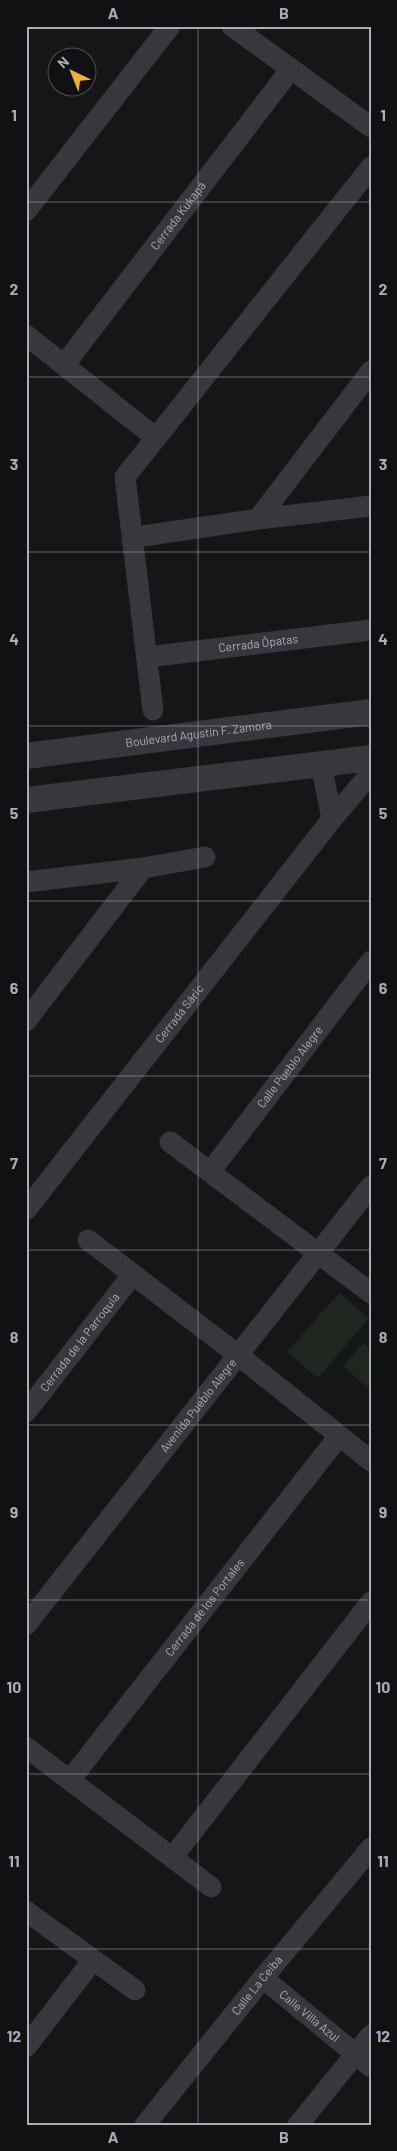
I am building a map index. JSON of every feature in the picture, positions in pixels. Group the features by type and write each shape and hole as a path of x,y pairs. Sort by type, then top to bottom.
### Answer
{"street":[{"path":"26,211 170,26"},
{"path":"232,26 371,127"},
{"name":"Cerrada Kukapá","path":"64,365 291,68"},
{"path":"153,710 125,477 371,167"},
{"path":"26,334 156,438"},
{"path":"258,519 368,378"},
{"path":"132,540 136,537 258,519 371,506"},
{"name":"Cerrada Ópatas","path":"148,658 371,630"},
{"name":"Boulevard Agustín F. Zamora","path":"26,756 371,712"},
{"path":"26,795 26,800 371,758"},
{"path":"321,764 332,819"},
{"name":"Cerrada Sáric","path":"26,1210 332,819 371,773"},
{"path":"26,882 142,868 205,857"},
{"path":"26,1020 142,868"},
{"name":"Calle Pueblo Alegre","path":"210,1172 371,961"},
{"path":"170,1142 320,1252 371,1293"},
{"name":"Avenida Pueblo Alegre","path":"26,1625 371,1186"},
{"path":"88,1240 238,1355 371,1461"},
{"name":"Cerrada de la Parroquia","path":"26,1412 133,1274"},
{"name":"Cerrada de los Portales","path":"70,1780 339,1436"},
{"path":"172,1858 371,1602"},
{"path":"26,1746 211,1887"},
{"name":"Calle La Ceiba","path":"145,2125 371,1848"},
{"path":"26,1911 135,1990"},
{"path":"26,2047 93,1960"},
{"name":"Calle Villa Azul","path":"263,1978 363,2060"},
{"path":"298,2125 363,2060 371,2035"}],"shaded area":[{"path":"339,1293 369,1318 318,1378 287,1352"},
{"path":"363,1343 371,1350 371,1390 343,1366"}]}
